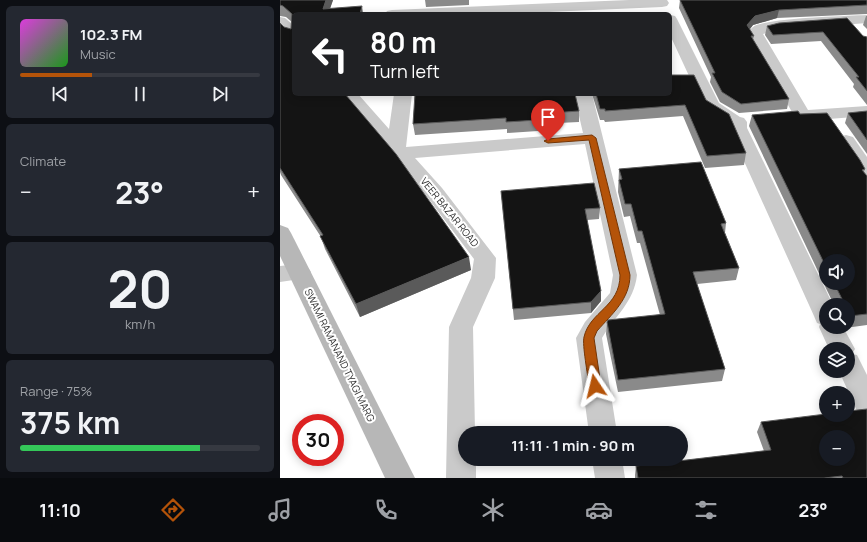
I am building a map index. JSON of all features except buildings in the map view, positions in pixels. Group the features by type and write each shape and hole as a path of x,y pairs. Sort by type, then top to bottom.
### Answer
{"street":[{"path":"400,12 412,9 664,6"},
{"path":"803,116 755,34 759,29 768,26 867,19"},
{"path":"849,20 862,36"},
{"path":"285,21 292,31"},
{"path":"674,37 691,79 712,106 746,120 738,128 819,301"},
{"name":"VEER BAZAR ROAD","path":"350,96 435,193 480,249 485,258 483,278 461,326 461,478"},
{"path":"408,96 398,151 592,138"},
{"path":"583,96 625,275 625,287 620,297 592,329 589,338 602,426"},
{"path":"779,117 867,111"},
{"path":"828,114 867,171"},
{"name":"SWAMI RAMANAND TYAGI MARG","path":"280,233 290,273 400,478"},
{"path":"855,378 867,403"},
{"path":"608,466 610,478"}],"route":[{"path":"548,141 592,138 625,275 625,287 620,297 592,329 589,338 595,386"}]}
